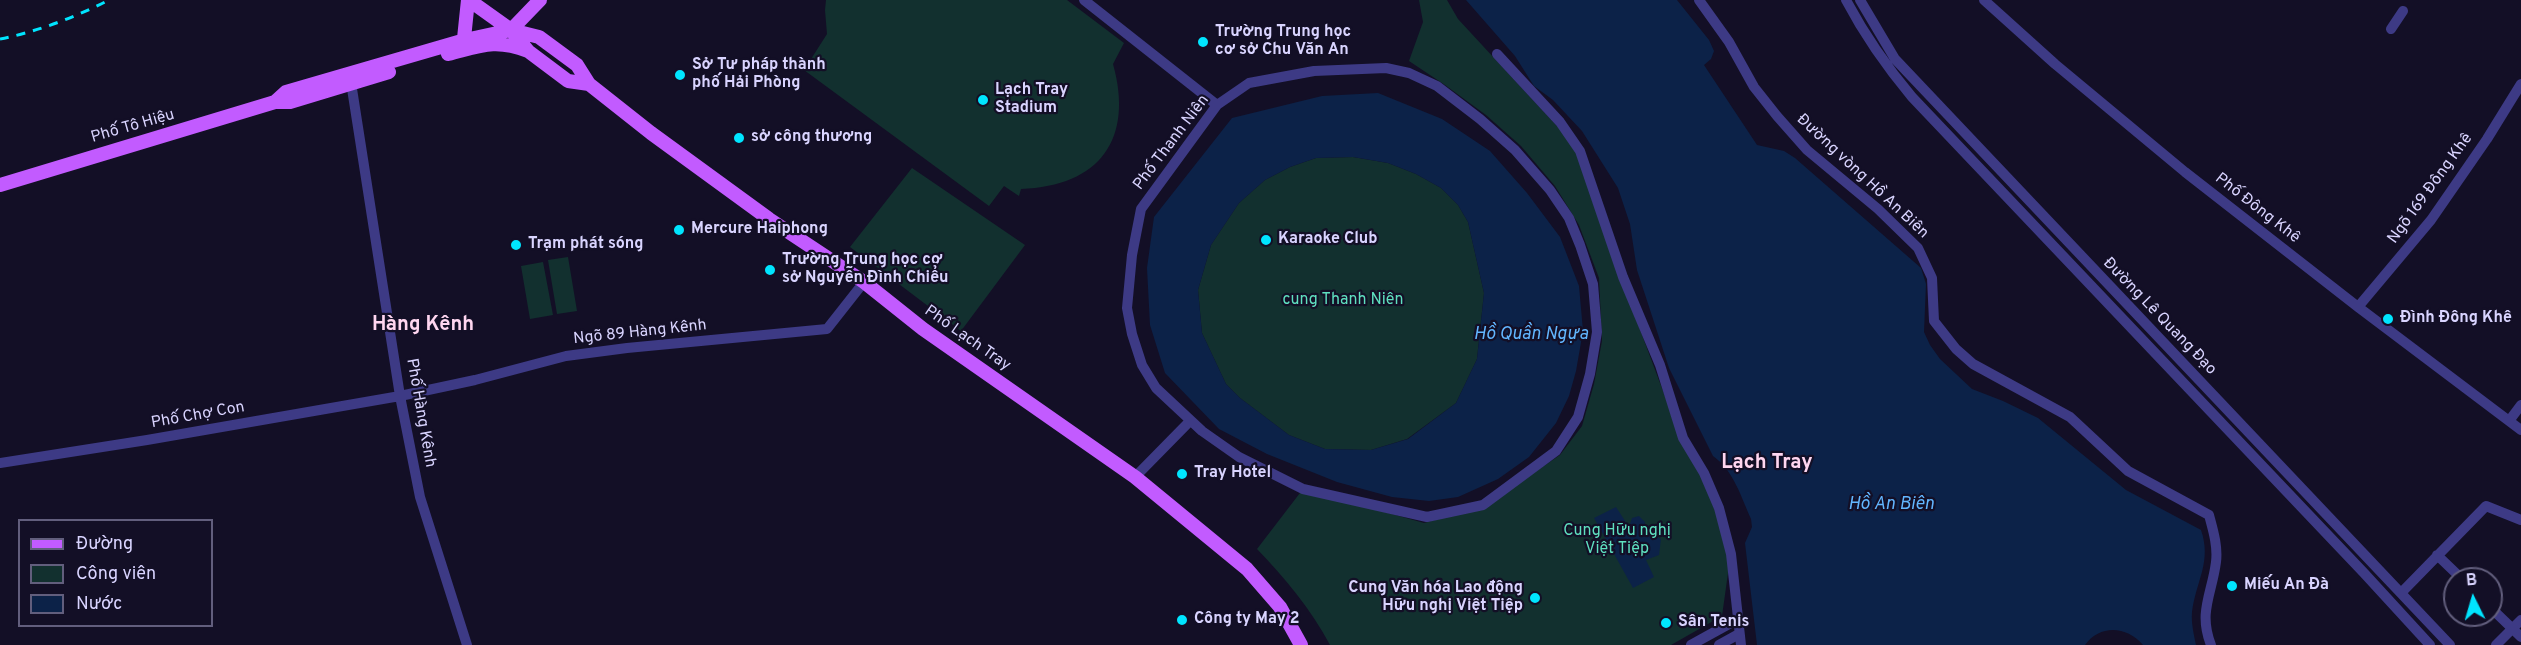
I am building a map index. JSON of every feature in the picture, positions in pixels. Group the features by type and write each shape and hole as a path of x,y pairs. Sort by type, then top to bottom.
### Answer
{"main road":[{"path":"464,45 468,0 511,30 540,0"},
{"name":"Phố Tô Hiệu","path":"0,185 275,102 290,102 350,78 511,30"},
{"name":"Phố Lạch Tray","path":"511,30 528,51 568,81 589,84"},
{"name":"Phố Lạch Tray","path":"511,30 544,40 578,65 589,84 769,219 864,282 923,329 1135,477 1247,569 1280,607 1301,645"},
{"name":"Phố Tô Hiệu","path":"464,45 510,44 528,51"}],"street":[{"path":"1084,0 1217,105"},
{"name":"Đường vòng Hồ An Biên","path":"1700,0 1729,42 1754,87 1777,116 1808,150 1878,209 1918,248 1932,278 1934,321 1956,350 1973,364 2070,417 2128,471 2209,515 2215,537 2216,560 2204,612 2205,631 2211,645"},
{"name":"Đường Lê Quang Đạo","path":"1846,0 1861,30 1881,60 1912,97 2430,645"},
{"name":"Đường Lê Quang Đạo","path":"1860,0 1895,59 2450,645"},
{"name":"Phố Đông Khê","path":"1984,0 2109,111 2358,307 2521,430"},
{"path":"2391,29 2403,11"},
{"path":"1497,54 1560,122 1580,151 1623,277 1660,365 1683,438 1704,473 1719,508 1731,554 1740,640 1719,645"},
{"name":"Phố Thanh Niên","path":"1386,68 1409,73 1437,86 1480,118 1515,150 1550,190 1569,218 1593,284 1597,332 1590,374 1578,417 1557,451 1483,505 1427,517 1303,489 1239,457 1190,421 1156,388 1142,365 1127,308 1132,255 1141,209 1217,105 1249,82 1314,70 1386,68"},
{"name":"Phố Hàng Kênh","path":"350,78 400,396 420,497 467,645"},
{"name":"Ngõ 169 Đông Khê","path":"2358,307 2431,220 2487,139 2521,84"},
{"name":"Ngõ 89 Hàng Kênh","path":"400,396 475,380 566,356 827,329 864,282"},
{"name":"Phố Chợ Con","path":"0,463 400,396"},
{"path":"2509,421 2521,405"},
{"path":"1135,477 1190,421"},
{"path":"2401,593 2486,506 2521,520"},
{"path":"2437,555 2450,567"},
{"path":"1691,645 1738,619"},
{"path":"2503,620 2521,637"},
{"path":"2496,645 2521,620"}],"green space":[{"name":"Lạch Tray Stadium","path":"826,0 1067,0 1124,43 1113,64 1118,91 1119,115 1114,136 1104,154 1090,168 1072,179 1048,186 1021,189 1019,196 1004,186 989,206 804,70 827,34"},
{"name":"Cung Hữu nghị Việt Tiệp","path":"1419,0 1447,0 1458,19 1580,151 1621,279 1681,439 1702,473 1725,533 1729,566 1722,616 1671,645 1330,645 1297,594 1257,549 1303,489 1424,523 1483,507 1560,455 1582,426 1594,384 1602,341 1599,278 1579,225 1555,186 1521,146 1486,115 1409,61 1423,22"},
{"name":"cung Thanh Niên","path":"1353,157 1388,163 1416,174 1441,188 1458,205 1468,222 1484,293 1477,359 1456,403 1407,439 1371,450 1325,449 1289,435 1240,398 1226,384 1202,333 1198,290 1211,245 1239,203 1265,180 1290,167 1316,158"},
{"path":"912,168 1025,245 961,331 850,247"},
{"path":"568,257 577,311 557,314 548,260"},
{"path":"543,262 553,315 530,319 521,266"}],"water":[{"name":"Hồ An Biên","path":"1466,0 1677,0 1709,40 1714,51 1711,59 1704,65 1757,145 1784,151 1795,158 1921,268 1926,284 1924,332 1940,359 1972,389 2038,418 2126,490 2201,530 2204,541 2204,562 2192,616 2196,645 2143,645 2129,634 2114,630 2098,633 2085,645 1757,645 1745,543 1752,527 1751,519 1732,477 1713,456 1669,368 1637,270 1630,224 1618,188 1582,131 1553,100 1534,86 1515,56"},
{"name":"Hồ Quần Ngựa","path":"1378,93 1442,119 1490,151 1527,193 1560,237 1579,286 1583,331 1569,396 1556,423 1529,457 1498,479 1458,497 1429,501 1392,497 1337,482 1267,454 1219,429 1165,373 1150,325 1147,268 1154,217 1232,118 1322,96","holes":["1353,157 1388,163 1416,174 1441,188 1458,205 1468,222 1484,293 1477,359 1456,403 1408,439 1371,450 1325,449 1289,435 1240,398 1226,384 1202,333 1198,290 1211,245 1239,203 1265,180 1290,167 1316,158"]},
{"path":"1616,507 1629,527 1632,518 1639,516 1645,522 1644,535 1652,534 1661,539 1659,555 1646,560 1654,577 1633,588 1594,518"}],"railway":[{"path":"0,39 56,23 109,0"}],"place":[{"name":"Trường Trung học cơ sở Chu Văn An","path":"1203,42"},
{"name":"Sở Tư pháp thành phố Hải Phòng","path":"680,75"},
{"name":"Lạch Tray Stadium","path":"983,100"},
{"name":"sở công thương","path":"739,138"},
{"name":"Mercure Haiphong","path":"679,230"},
{"name":"Karaoke Club","path":"1266,240"},
{"name":"Trạm phát sóng","path":"516,245"},
{"name":"Trường Trung học cơ sở Nguyễn Đình Chiểu","path":"770,270"},
{"name":"Đình Đông Khê","path":"2388,319"},
{"name":"Tray Hotel","path":"1182,474"},
{"name":"Miếu An Đà","path":"2232,586"},
{"name":"Cung Văn hóa Lao động Hữu nghị Việt Tiệp","path":"1535,598"},
{"name":"Công ty May 2","path":"1182,620"},
{"name":"Sân Tenis","path":"1666,623"}],"district":[{"name":"Hàng Kênh","path":"423,326"},
{"name":"Lạch Tray","path":"1767,464"}]}
